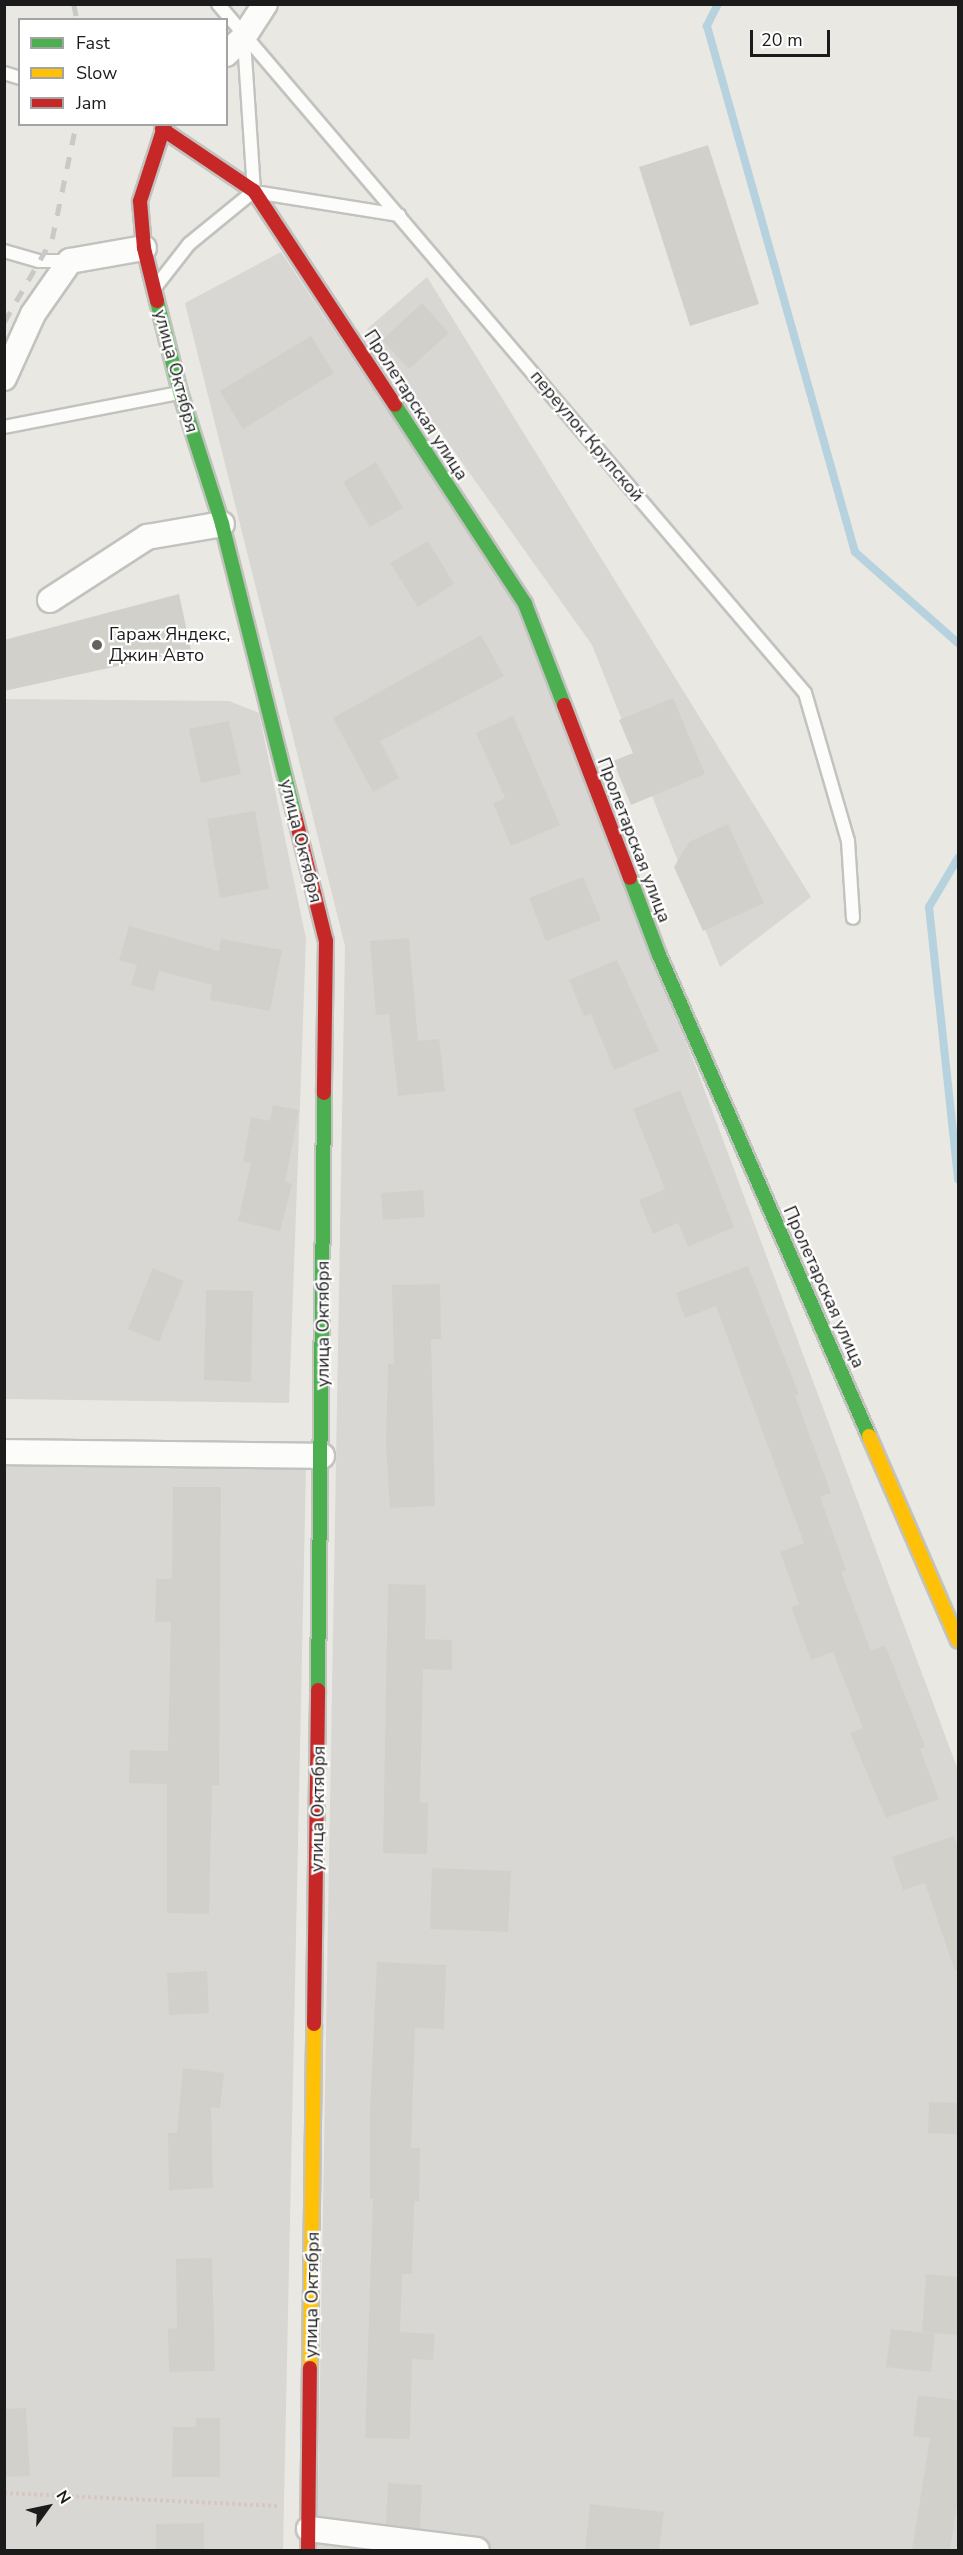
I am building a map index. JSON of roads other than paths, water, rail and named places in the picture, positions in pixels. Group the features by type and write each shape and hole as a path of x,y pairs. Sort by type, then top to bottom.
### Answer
{"street":[{"path":"235,46 265,4"},
{"name":"Пролетарская улица","path":"160,126 254,191 525,604 659,955 958,1641"},
{"name":"улица Октября","path":"160,126 140,201 144,248 180,392 222,524 326,941 309,2529"},
{"path":"4,378 33,314 70,261 144,248"},
{"path":"50,600 147,537 222,524"},
{"path":"4,1452 322,1456"},
{"path":"309,2529 477,2550"}],"lane":[{"name":"переулок Крупской","path":"218,4 224,18"},
{"name":"переулок Крупской","path":"228,29 235,46 399,215 805,693 848,842 853,918"},
{"path":"235,46 254,191"},
{"path":"154,289 189,244 254,191 399,215"},
{"path":"4,251 39,261 70,261"},
{"path":"4,427 180,392"}],"waterway":[{"path":"718,4 707,26 855,552 958,643"},
{"path":"958,858 929,907 958,1179"}],"railway":[{"path":"74,4 77,18"},
{"path":"4,322 52,239 76,126"}],"place":[{"name":"Гараж Яндекс, Джин Авто","path":"97,645"}]}
